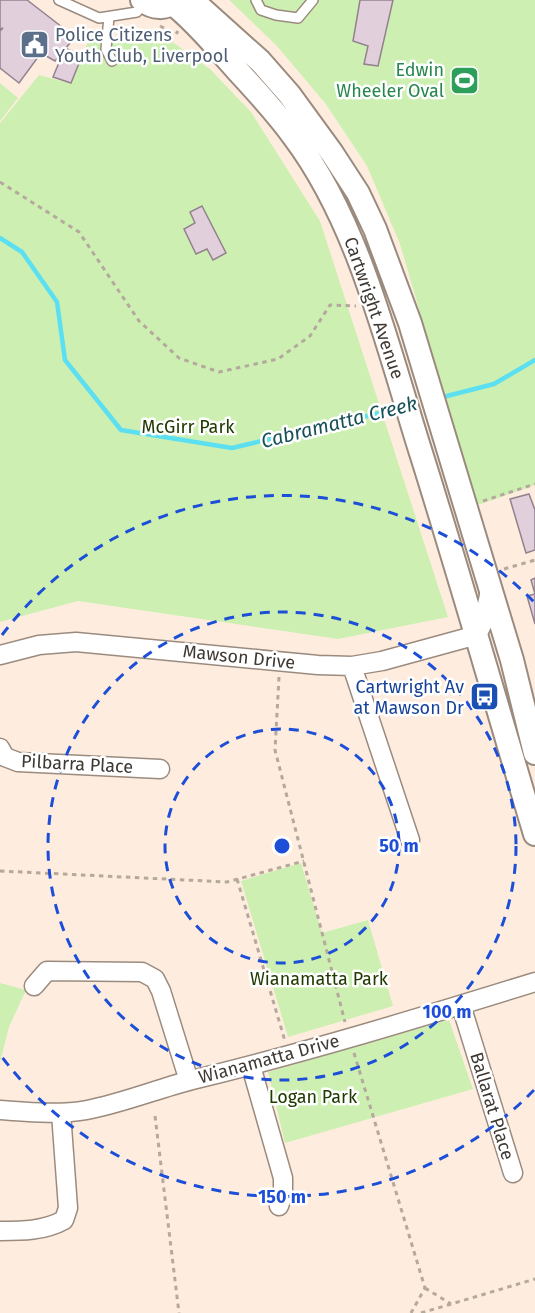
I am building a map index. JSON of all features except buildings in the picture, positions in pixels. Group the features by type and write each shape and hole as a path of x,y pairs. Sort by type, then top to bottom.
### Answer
{"street":[{"path":"143,1 158,8 180,1"},
{"name":"Cartwright Avenue","path":"180,1 190,18 261,96 295,138 342,219 358,256 437,501 535,834"},
{"name":"Cartwright Avenue","path":"180,1 260,61 289,94 332,153 357,193 375,229 410,323 469,499 490,591 512,660 535,753"},
{"path":"490,591 483,623 477,635 512,660"},
{"name":"Mawson Drive","path":"0,655 39,645 76,642 318,665 352,666 382,661 477,635"},
{"path":"352,666 410,840"},
{"name":"Pilbarra Place","path":"0,748 5,757 18,762 160,769"},
{"path":"34,986 47,970 142,972 155,979 161,991 189,1081"},
{"name":"Wianamatta Drive","path":"0,1110 61,1113 125,1101 535,982"},
{"name":"Ballarat Place","path":"461,1005 513,1173"},
{"path":"251,1066 283,1178 283,1194 279,1206"},
{"path":"0,1231 51,1227 64,1220 68,1208 61,1113"}],"lane":[{"path":"59,0 99,18 136,12 143,1"},
{"path":"256,0 261,10 298,18 313,0"},
{"path":"109,17 106,49 112,61"}],"path":[{"path":"0,182 79,232 140,321 179,358 219,372 278,359 310,336 330,305 375,307"},
{"path":"469,499 535,484"},
{"path":"500,570 535,560"},
{"path":"280,660 275,750 346,1025"},
{"path":"0,871 226,882 304,861"},
{"path":"237,879 289,1055"},
{"path":"354,1051 425,1288 451,1304"},
{"path":"155,1116 179,1313"},
{"path":"421,1313 535,1280"},
{"path":"411,1313 425,1288"}],"green space":[{"path":"229,0 535,0 535,485 476,504 400,244 367,166 325,103 276,45"},
{"name":"McGirr Park","path":"91,36 137,42 171,41 210,69 251,112 320,221 448,617 338,639 78,601 0,622 0,123 39,75 69,83"},
{"path":"0,83 18,98 0,121"},
{"name":"Wianamatta Park","path":"301,863 322,933 368,920 393,1006 288,1037 241,881"},
{"path":"0,983 26,990 9,1027 0,1062"},
{"name":"Logan Park","path":"449,1020 473,1089 285,1143 268,1072"}],"waterway":[{"name":"Cabramatta Creek","path":"0,238 22,252 57,302 65,360 121,430 232,448 401,408"},
{"name":"Cabramatta Creek","path":"439,398 494,384 535,360"}],"place":[{"name":"Police Citizens Youth Club, Liverpool","path":"34,45"},
{"name":"Edwin Wheeler Oval","path":"465,80"},
{"name":"Cartwright Av at Mawson Dr","path":"485,697"}]}
